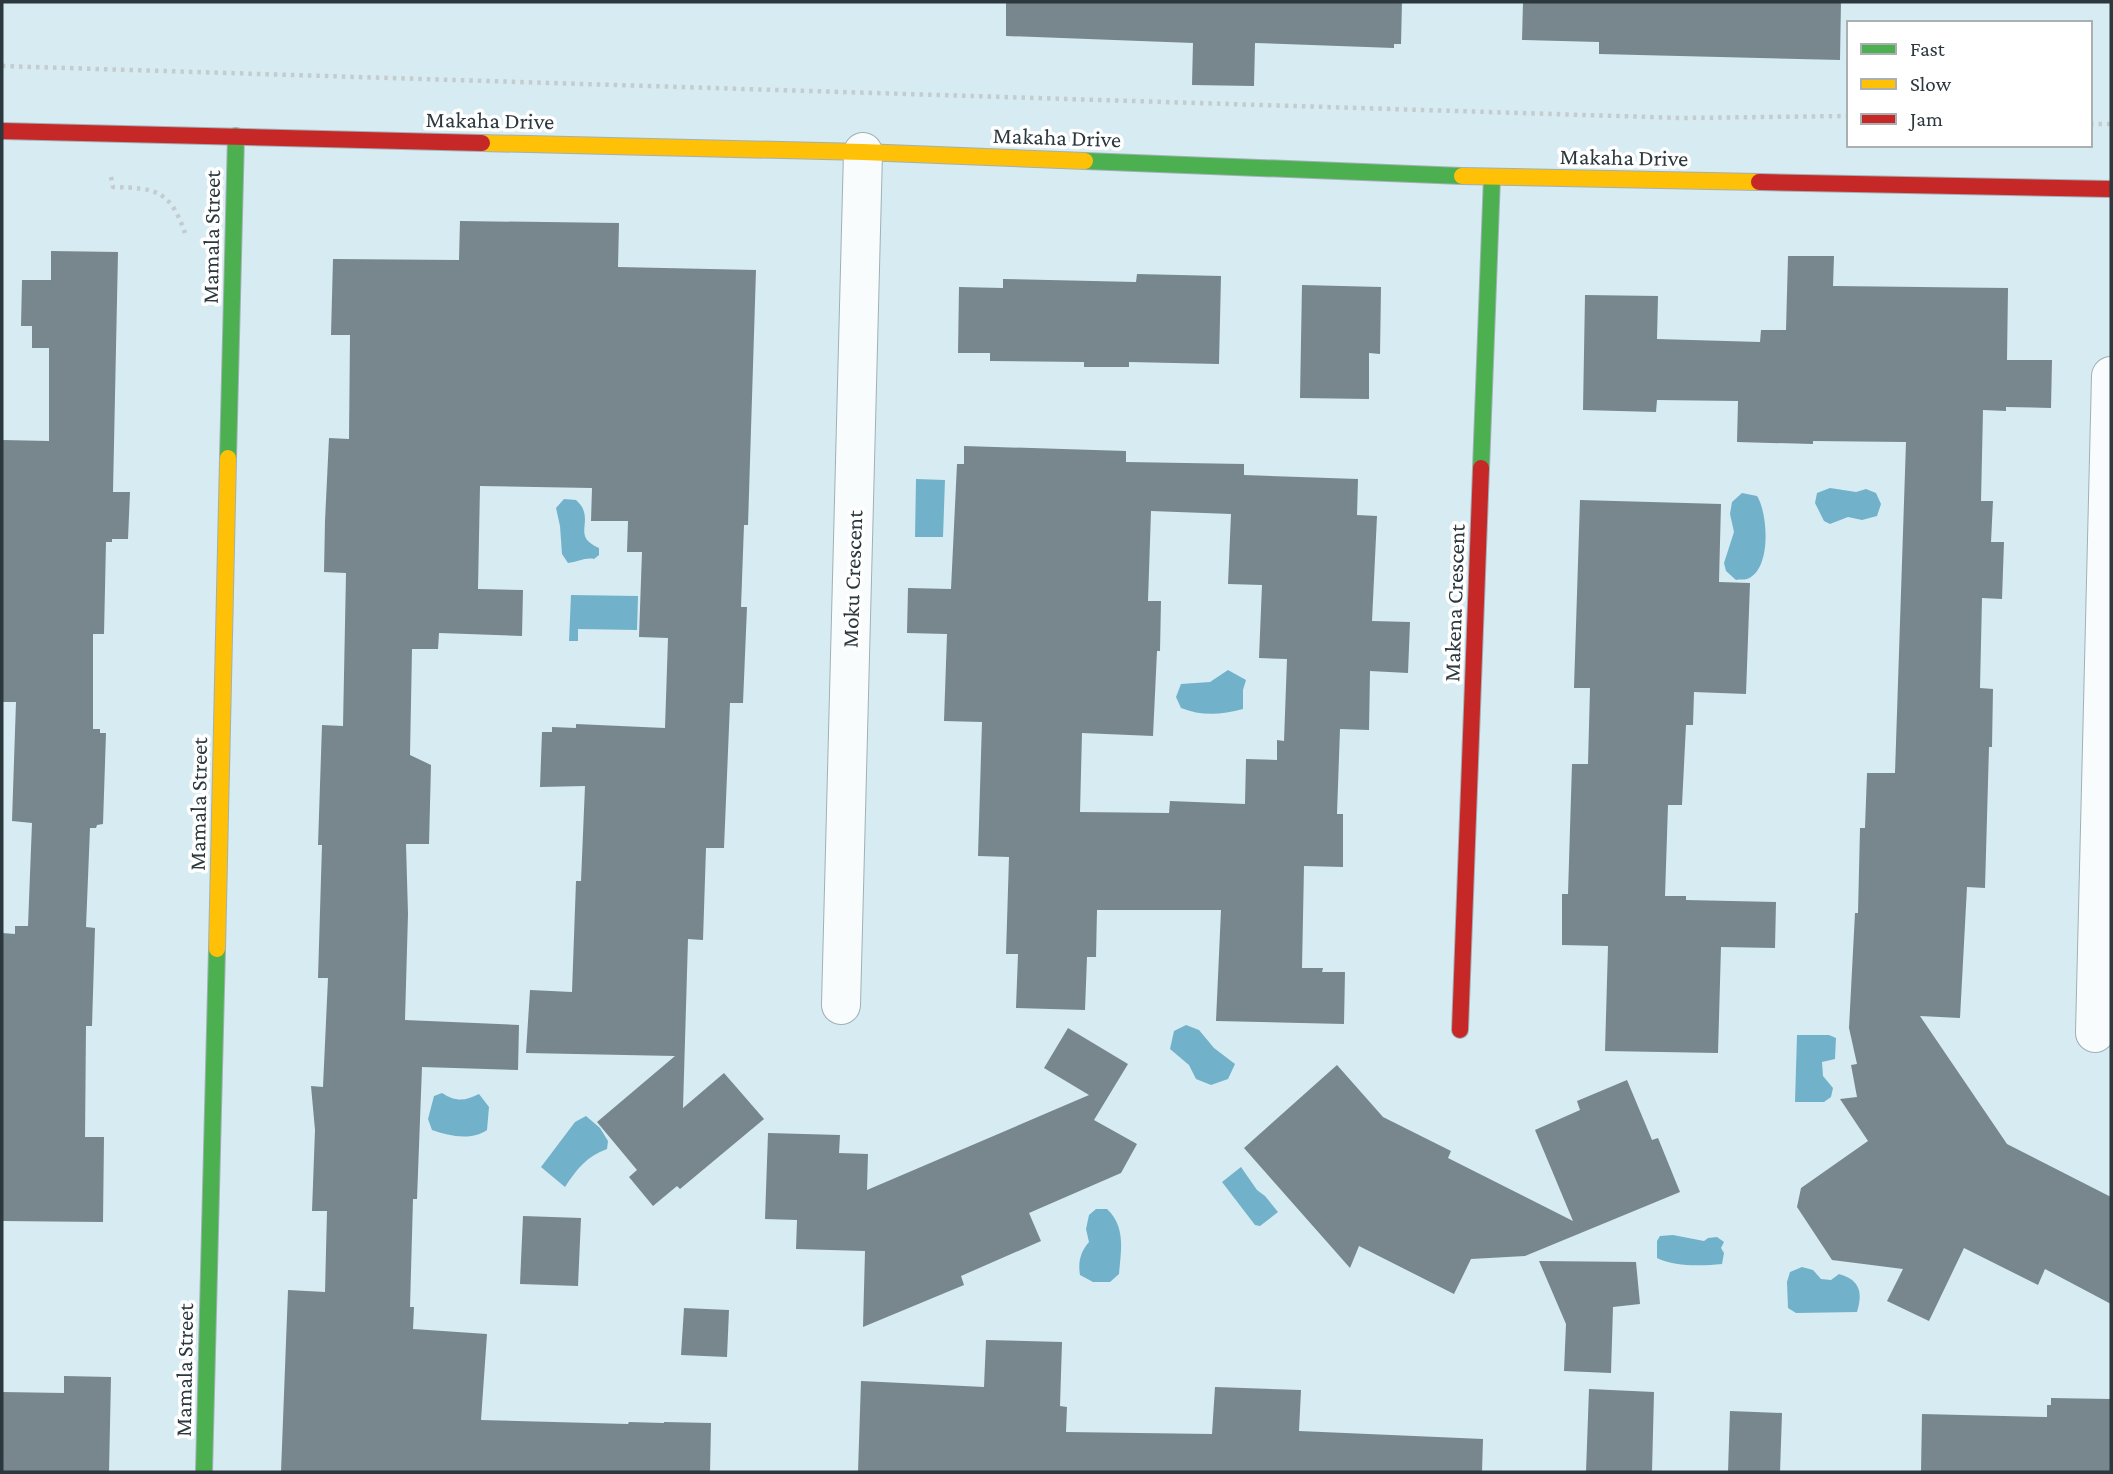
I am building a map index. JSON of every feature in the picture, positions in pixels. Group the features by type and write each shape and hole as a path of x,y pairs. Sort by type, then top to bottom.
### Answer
{"street":[{"name":"Makaha Drive","path":"2,131 863,152 1492,177 2111,189"},
{"name":"Mamala Street","path":"204,1472 236,136"},
{"name":"Moku Crescent","path":"841,1005 863,152"},
{"name":"Makena Crescent","path":"1460,1030 1492,177"},
{"path":"2095,1033 2111,376"}],"path":[{"path":"2,66 1682,118 1847,116"},
{"path":"2092,124 2111,124"}],"water":[{"path":"916,479 945,480 943,537 915,537"},
{"path":"1830,488 1856,492 1866,489 1876,493 1881,504 1877,516 1862,520 1848,517 1830,524 1824,521 1815,503 1817,493"},
{"path":"1742,493 1757,496 1764,515 1766,540 1761,565 1755,574 1747,579 1736,580 1726,571 1724,563 1734,532 1730,514 1732,502"},
{"path":"564,499 576,500 583,508 587,540 599,548 599,555 594,559 568,563 562,554 556,508"},
{"path":"571,595 638,596 637,630 578,629 578,641 569,641"},
{"path":"1228,670 1246,680 1243,709 1211,714 1181,708 1176,697 1181,684 1210,682"},
{"path":"1186,1025 1199,1030 1214,1048 1235,1064 1228,1079 1211,1085 1196,1079 1189,1065 1170,1049 1174,1031"},
{"path":"1797,1035 1829,1035 1836,1038 1835,1059 1822,1062 1823,1076 1833,1088 1831,1097 1824,1102 1795,1102"},
{"path":"442,1093 460,1100 479,1094 489,1107 487,1130 474,1135 453,1136 432,1130 428,1119 434,1096"},
{"path":"586,1116 600,1128 608,1141 607,1149 583,1164 565,1187 541,1167 575,1122"},
{"path":"1241,1167 1257,1190 1278,1212 1260,1226 1255,1225 1222,1182"},
{"path":"1096,1209 1107,1209 1120,1231 1119,1274 1110,1282 1093,1282 1080,1275 1080,1258 1089,1242 1086,1229 1089,1215"},
{"path":"1673,1235 1704,1241 1717,1237 1724,1242 1721,1248 1724,1253 1722,1264 1680,1264 1657,1258 1657,1241 1660,1236"},
{"path":"1802,1267 1813,1270 1821,1279 1831,1280 1839,1274 1856,1283 1860,1298 1857,1312 1796,1313 1788,1308 1787,1282 1790,1272"}],"building":[{"path":"1006,2 1402,2 1401,44 1394,44 1394,48 1255,43 1254,86 1192,85 1193,43 1006,36"},
{"path":"1523,2 1841,2 1840,60 1599,54 1599,42 1522,40"},
{"path":"460,221 619,223 618,267 756,270 748,525 744,525 741,607 747,607 743,703 730,703 724,848 706,848 703,940 688,939 683,1108 724,1073 764,1119 680,1189 677,1186 653,1206 629,1177 637,1170 597,1122 675,1056 526,1053 530,990 572,992 576,881 581,881 585,786 540,787 542,732 552,732 552,727 576,728 576,724 665,728 668,638 639,637 642,552 627,552 628,521 591,521 592,488 480,486 478,589 523,590 522,636 439,633 438,649 412,649 410,755 431,765 429,844 406,844 408,914 405,1020 519,1025 518,1070 422,1067 417,1199 413,1199 410,1307 414,1307 413,1329 487,1334 481,1420 711,1423 710,1472 281,1472 288,1290 325,1292 327,1211 312,1211 315,1130 311,1086 323,1087 328,978 318,978 322,845 318,845 322,725 343,726 346,573 324,572 325,521 329,438 349,439 350,335 331,335 333,259 459,260"},
{"path":"51,251 118,252 113,492 130,492 128,539 112,539 112,542 106,542 104,634 93,634 93,729 106,733 103,824 90,828 86,927 95,928 92,1026 86,1026 85,1137 104,1137 103,1222 2,1221 2,933 15,934 15,926 28,926 32,823 12,821 16,702 2,702 3,440 49,441 49,348 32,348 32,326 21,326 22,280 51,280"},
{"path":"1788,256 1834,256 1833,286 2008,288 2007,360 2052,360 2051,408 2006,407 2006,411 1983,410 1981,501 1993,501 1991,542 2004,542 2002,599 1982,598 1980,688 1993,689 1985,888 1967,887 1960,1018 1920,1016 2007,1144 2111,1197 2111,1304 2045,1269 2038,1285 1964,1248 1929,1321 1887,1301 1903,1269 1832,1260 1797,1207 1801,1188 1868,1141 1840,1099 1857,1097 1851,1065 1857,1064 1849,1028 1855,913 1858,913 1860,828 1865,828 1867,773 1895,773 1906,442 1737,442 1738,401 1657,400 1656,412 1583,410 1585,295 1658,296 1657,339 1760,342 1761,330 1786,330"},
{"path":"1137,274 1221,276 1219,364 1129,362 1129,367 1084,367 1084,362 990,361 990,353 958,353 959,287 1003,288 1003,279 1136,282"},
{"path":"1302,285 1381,287 1380,354 1369,353 1369,399 1300,398"},
{"path":"964,446 1126,451 1126,462 1244,464 1244,475 1358,479 1357,515 1377,516 1372,621 1410,622 1408,673 1370,671 1369,730 1340,729 1337,814 1343,814 1343,867 1304,866 1302,968 1323,968 1322,972 1345,972 1344,1024 1216,1021 1221,910 1097,910 1096,957 1087,957 1085,1010 1016,1008 1018,954 1006,954 1009,857 978,856 982,722 944,721 947,634 907,633 908,588 951,589 957,464 964,464","holes":["1151,511 1231,514 1228,584 1262,585 1259,658 1287,659 1284,741 1277,740 1277,760 1246,759 1245,804 1170,801 1169,813 1080,812 1082,733 1153,736 1161,601 1148,601"]},
{"path":"1580,500 1721,504 1719,582 1750,583 1746,694 1694,692 1693,725 1686,725 1682,805 1668,805 1665,896 1686,896 1686,900 1776,902 1775,948 1721,947 1718,1053 1605,1051 1608,946 1562,945 1562,894 1568,894 1572,764 1588,764 1590,688 1574,688"},
{"path":"1068,1028 1128,1064 1094,1120 1137,1144 1121,1173 1029,1213 1041,1241 961,1276 964,1285 863,1327 865,1251 796,1249 797,1220 765,1219 768,1133 840,1135 839,1153 868,1154 867,1190 1089,1095 1044,1068"},
{"path":"1337,1065 1383,1117 1451,1151 1448,1158 1573,1221 1535,1130 1580,1110 1577,1101 1627,1080 1652,1140 1658,1138 1680,1192 1525,1256 1471,1259 1454,1294 1359,1246 1350,1268 1244,1148"},
{"path":"523,1216 581,1218 578,1286 520,1284"},
{"path":"1539,1261 1636,1262 1640,1304 1613,1307 1611,1373 1564,1371 1566,1324"},
{"path":"684,1308 729,1310 727,1357 681,1355"},
{"path":"986,1340 1062,1342 1060,1406 1067,1407 1066,1432 1212,1434 1215,1387 1301,1390 1299,1431 1483,1439 1482,1472 858,1472 861,1381 984,1387"},
{"path":"64,1376 111,1377 109,1472 2,1472 2,1392 64,1393"},
{"path":"1589,1389 1654,1392 1652,1472 1586,1472"},
{"path":"2051,1398 2111,1399 2111,1472 1921,1472 1922,1414 2047,1417 2047,1405 2051,1405"},
{"path":"1730,1411 1782,1413 1780,1472 1728,1472"}],"traffic: fast":[{"path":"228,458 236,136"},
{"path":"1085,161 1462,176"},
{"path":"1481,468 1492,177"},
{"path":"204,1472 217,949"}],"traffic: slow":[{"path":"482,143 863,152 1085,161"},
{"path":"1462,176 1759,182"},
{"path":"217,949 228,458"}],"traffic: jam":[{"path":"2,131 482,143"},
{"path":"1759,182 2111,189"},
{"path":"1460,1030 1481,468"}]}
